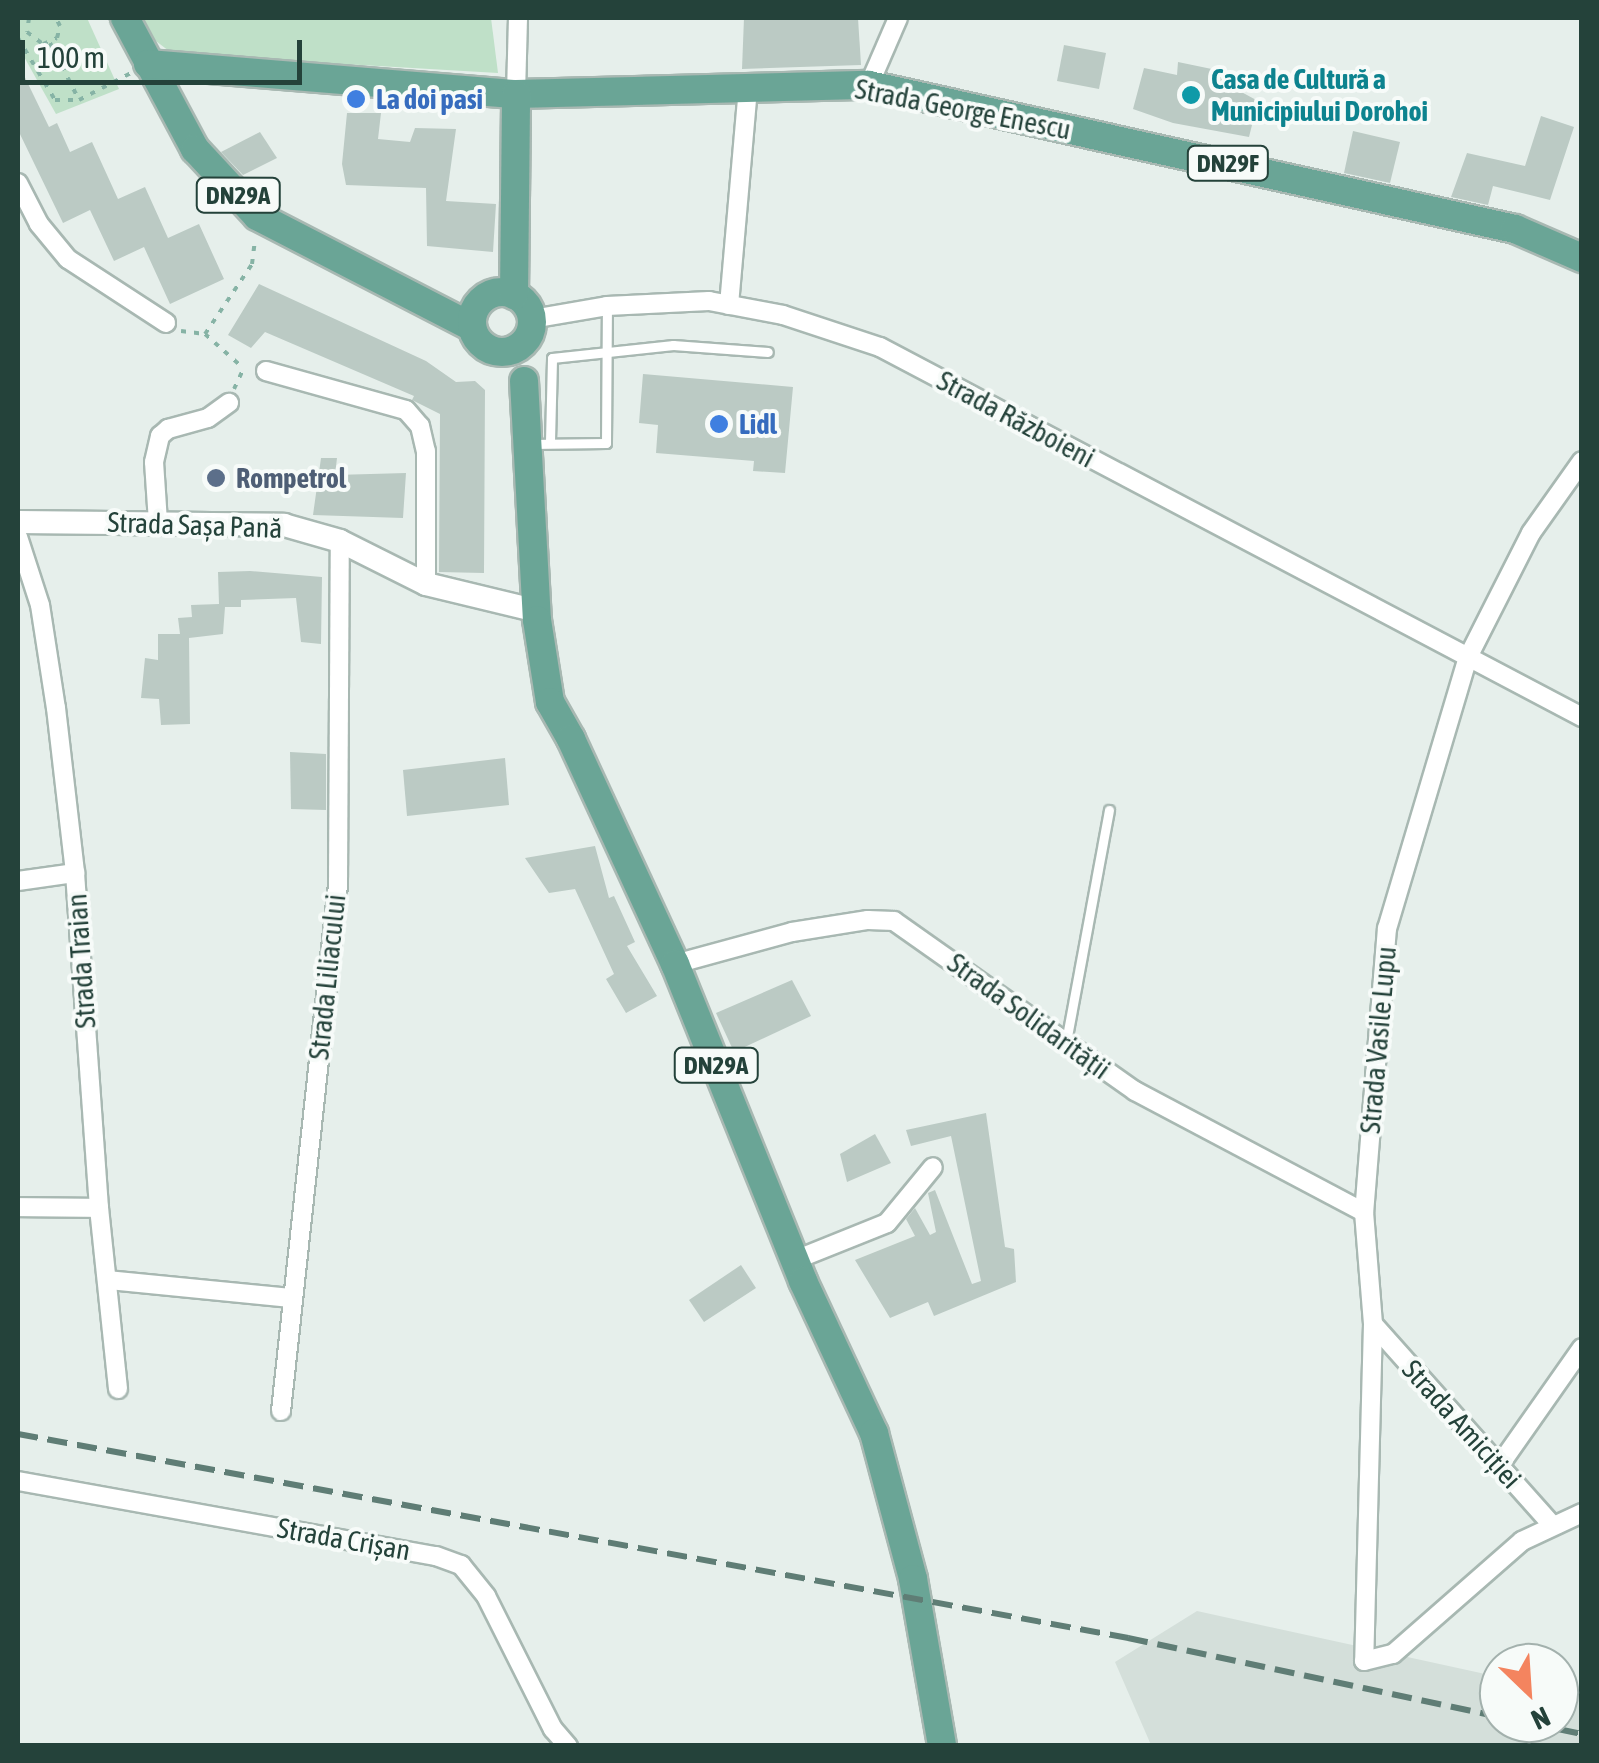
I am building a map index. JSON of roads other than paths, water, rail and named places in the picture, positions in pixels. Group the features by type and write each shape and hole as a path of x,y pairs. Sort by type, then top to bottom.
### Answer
{"main road":[{"name":"DN29A","path":"125,18 195,149 257,216 375,279 475,314"},
{"name":"Strada George Enescu","path":"148,64 516,94 869,85 1515,228 1582,258"},
{"path":"514,295 516,94"},
{"path":"490,350 507,352 527,332 528,307 514,295 492,294 475,314 490,350 524,381"},
{"name":"DN29A","path":"527,332 524,381 539,443 538,611 550,702 572,739 676,964 795,1260 874,1433 913,1579 942,1746"}],"street":[{"path":"516,94 518,18"},
{"path":"869,85 898,18"},
{"path":"728,304 748,88"},
{"path":"18,183 39,224 68,258 166,323"},
{"name":"Strada Războieni","path":"527,332 606,306 670,299 728,304 782,315 880,348 1582,717"},
{"path":"266,370 406,410 420,426 426,452 426,584"},
{"path":"158,522 154,462 160,436 168,429 208,418 229,403"},
{"name":"Strada Vasile Lupu","path":"1551,1524 1477,1578 1393,1654 1364,1661 1373,1324 1364,1212 1388,928 1468,657 1531,533 1582,461"},
{"name":"Strada Sașa Pană","path":"18,522 257,522 340,540 426,584 538,611"},
{"name":"Strada Traian","path":"18,537 40,605 75,873 99,1208 118,1389"},
{"name":"Strada Liliacului","path":"281,1411 338,885 340,540"},
{"path":"18,881 75,873"},
{"name":"Strada Solidarității","path":"676,964 792,932 868,920 894,921 1135,1092 1364,1212"},
{"path":"795,1260 887,1223 934,1167"},
{"path":"18,1207 99,1208"},
{"path":"108,1280 292,1298"},
{"name":"Strada Amiciției","path":"1373,1324 1551,1524"},
{"path":"1499,1466 1582,1348"},
{"name":"Strada Crișan","path":"18,1481 436,1556 461,1565 486,1596 553,1729 568,1746"},
{"path":"1551,1524 1582,1513"}],"lane":[{"path":"606,306 608,352 606,443 539,443 552,358 608,352 674,346 768,352"},
{"path":"1066,1044 1110,810"}],"railway":[{"path":"18,1434 1128,1638 1479,1713"}],"place":[{"name":"Casa de Cultură a Municipiului Dorohoi","path":"1191,95"},
{"name":"La doi pasi","path":"356,99"},
{"name":"Lidl","path":"719,424"},
{"name":"Rompetrol","path":"216,478"}]}
